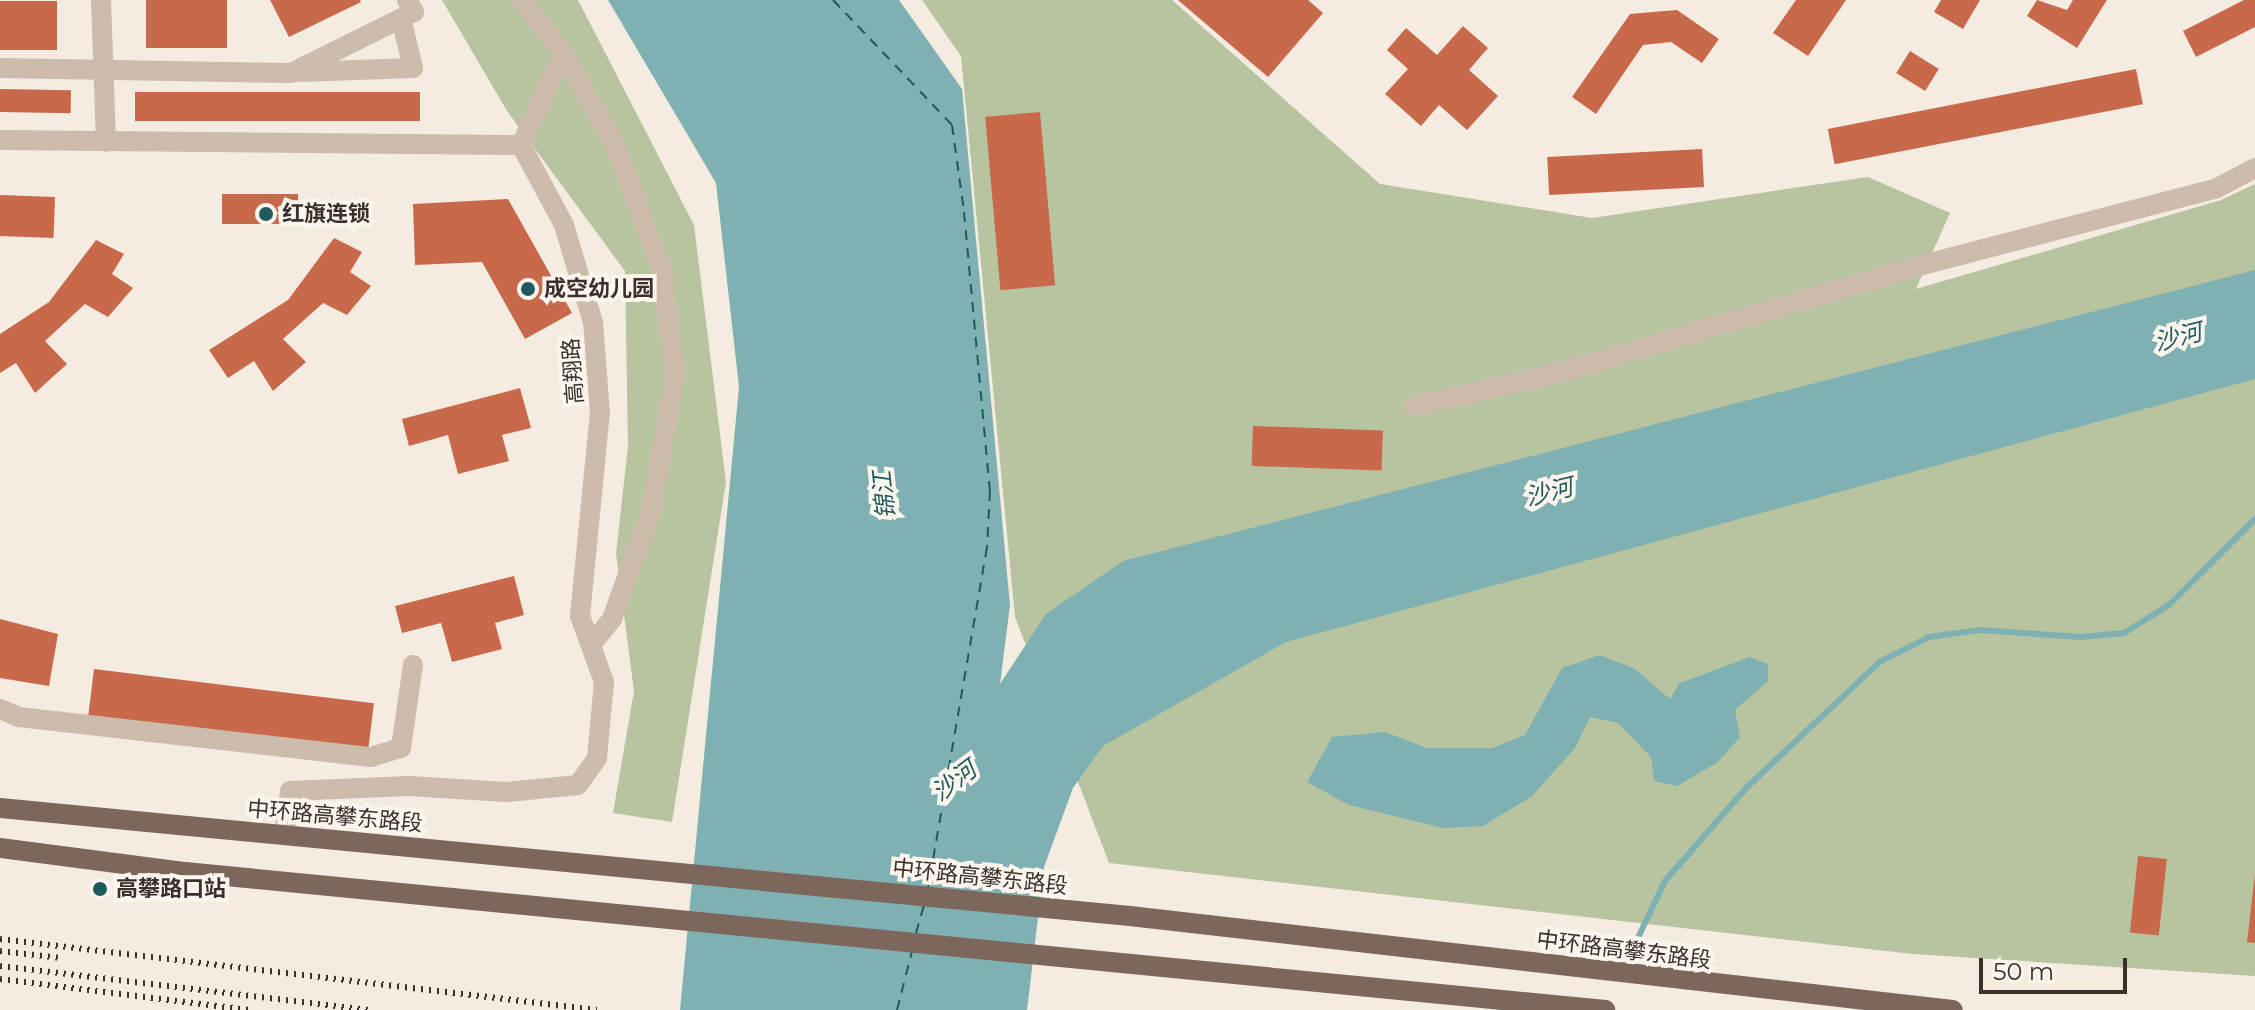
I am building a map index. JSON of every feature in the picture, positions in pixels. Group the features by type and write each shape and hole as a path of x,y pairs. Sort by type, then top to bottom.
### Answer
{"main road":[{"name":"中环路高攀东路段","path":"0,808 1130,916 1953,1010"},
{"path":"0,848 185,872 613,910 1605,1010"}],"street":[{"path":"101,0 107,69 106,142"},
{"path":"522,0 563,53 615,145 662,270 675,376 651,511 612,619 591,645"},
{"path":"0,68 291,73 413,68 404,9 291,73"},
{"path":"0,140 521,145 563,53"},
{"name":"高翔路","path":"284,835 290,791 308,788 506,792 578,785 597,758 604,682 580,616 600,412 593,322 564,225 521,145"},
{"path":"1414,406 1551,375 1930,263 2217,188 2255,168"},
{"path":"0,709 19,717 371,757 401,748 413,665"}],"green space":[{"path":"442,0 578,0 694,225 726,482 672,822 613,813 634,691 616,554 628,446 625,271 507,111"},
{"path":"922,0 1172,0 1380,184 1592,218 1868,177 1950,213 1916,289 2221,200 2255,184 2255,976 1913,954 1109,863 1015,617 961,56"}],"water":[{"path":"608,0 899,0 962,89 1010,605 1000,684 1046,614 1123,561 2255,270 2255,379 1286,642 1103,746 1073,788 1044,867 1027,1010 680,1010 739,387 716,183"},
{"path":"1600,655 1635,669 1670,699 1680,683 1750,657 1768,664 1768,681 1735,710 1740,737 1718,762 1677,786 1654,781 1651,757 1618,723 1590,717 1575,748 1532,796 1483,826 1443,828 1349,805 1307,782 1332,737 1385,732 1427,748 1492,748 1525,735 1562,668"}],"building":[{"path":"146,0 227,0 227,48 146,48"},
{"path":"270,0 360,0 361,2 289,37"},
{"path":"1178,0 1308,0 1323,13 1268,77"},
{"path":"1796,0 1846,0 1808,56 1773,33"},
{"path":"1941,0 1980,0 1963,29 1934,12"},
{"path":"2037,0 2067,10 2073,0 2107,0 2077,48 2027,16"},
{"path":"2244,0 2255,0 2255,27 2196,57 2183,31"},
{"path":"0,1 57,1 57,50 0,50"},
{"path":"1677,10 1719,39 1702,63 1671,42 1643,45 1596,114 1572,97 1630,14"},
{"path":"1463,26 1488,48 1469,70 1498,96 1467,130 1439,105 1421,126 1385,94 1408,69 1387,50 1406,28 1437,55"},
{"path":"1910,51 1939,69 1925,91 1896,73"},
{"path":"2136,69 2143,104 1835,164 1828,129"},
{"path":"0,89 71,90 71,113 0,112"},
{"path":"135,92 420,92 420,121 135,121"},
{"path":"1040,112 1055,285 1000,290 985,117"},
{"path":"1702,149 1704,187 1549,195 1547,157"},
{"path":"222,194 298,194 298,224 222,224"},
{"path":"0,195 55,197 54,238 0,236"},
{"name":"成空幼儿园","path":"508,199 572,313 525,339 482,262 415,265 413,204"},
{"path":"334,238 362,252 350,272 371,286 347,315 323,303 283,339 306,362 273,391 254,361 228,378 209,350 288,300"},
{"path":"96,240 124,254 112,274 133,288 108,317 85,304 45,341 67,364 35,393 16,363 0,373 0,334 49,302"},
{"path":"520,388 531,428 502,435 509,461 458,474 448,435 409,446 402,419"},
{"path":"1253,426 1383,431 1382,471 1252,466"},
{"path":"514,576 524,615 495,623 502,649 452,662 441,623 402,633 395,606"},
{"path":"0,619 58,634 49,686 0,678"},
{"path":"94,669 374,703 368,750 88,716"},
{"path":"2138,856 2167,859 2159,936 2130,933"},
{"path":"2255,874 2255,943 2247,942"}],"waterway":[{"path":"1634,946 1665,881 1746,788 1881,661 1929,637 1980,630 2081,637 2124,633 2169,605 2255,519"}],"ferry route":[{"path":"833,0 952,125 964,212 990,491 987,547 928,887"},
{"path":"916,933 924,905"},
{"path":"897,1010 912,951"}],"railway":[{"path":"0,939 597,1010"},
{"path":"0,951 61,958"},
{"path":"0,966 368,1010"},
{"path":"0,979 249,1010"}],"place":[{"name":"红旗连锁","path":"266,214"},
{"name":"成空幼儿园","path":"528,289"},
{"name":"高攀路口站","path":"100,889"}],"water label":[{"name":"沙河","path":"2178,337"},
{"name":"沙河","path":"1549,492"},
{"name":"锦江","path":"884,495"},
{"name":"沙河","path":"954,781"}]}
